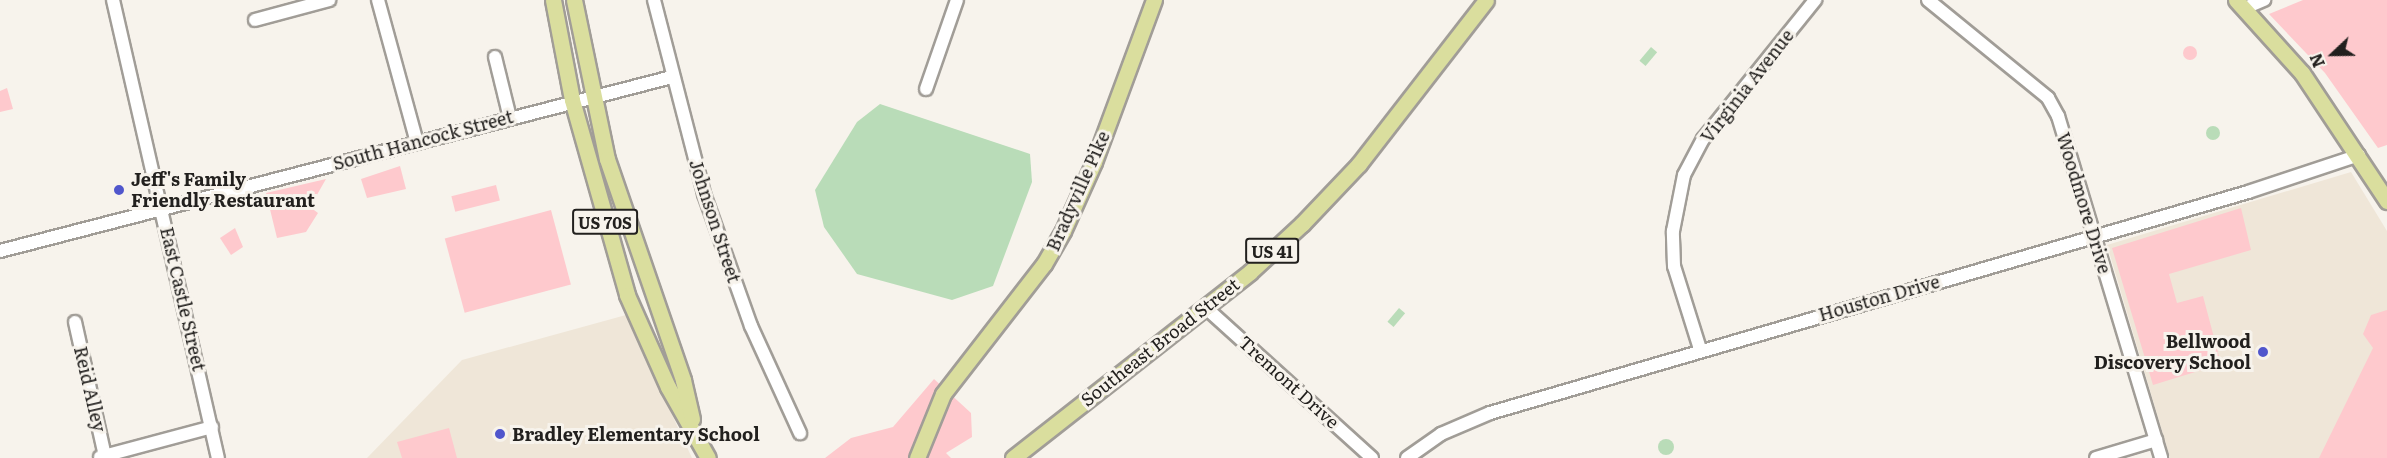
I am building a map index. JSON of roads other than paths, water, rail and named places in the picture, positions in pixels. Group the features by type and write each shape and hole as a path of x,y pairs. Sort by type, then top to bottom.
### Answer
{"main road":[{"name":"US 70S","path":"553,0 572,100 627,295 668,387 708,458"},
{"name":"US 70S","path":"574,0 592,96 627,224 683,380 694,431"},
{"name":"Bradyville Pike","path":"917,458 943,394 1044,264 1063,231 1094,162 1154,0"},
{"name":"Southeast Broad Street","path":"1013,458 1205,307 1302,224 1356,167 1486,0"},
{"path":"2240,4 2302,73 2359,155 2387,201"}],"street":[{"name":"East Castle Street","path":"113,0 163,207 218,458"},
{"path":"255,20 329,0"},
{"path":"378,0 417,143"},
{"name":"Johnson Street","path":"654,0 704,194 751,326 801,433"},
{"path":"926,89 957,0"},
{"name":"Virginia Avenue","path":"1700,349 1674,266 1673,231 1684,175 1703,139 1815,0"},
{"name":"Woodmore Drive","path":"1928,0 2048,98 2058,117 2161,458"},
{"path":"2240,4 2264,0"},
{"path":"495,57 510,118"},
{"name":"South Hancock Street","path":"0,251 417,143 572,100 672,77"},
{"name":"Houston Drive","path":"1407,458 1441,434 1490,413 1700,349 2248,192 2359,155"},
{"name":"Tremont Drive","path":"1205,307 1372,458"},
{"name":"Reid Alley","path":"75,322 101,457"},
{"path":"101,457 212,428"},
{"path":"2096,458 2156,440"}],"place":[{"name":"Jeff's Family Friendly Restaurant","path":"119,190"},
{"name":"Bellwood Discovery School","path":"2263,352"},
{"name":"Bradley Elementary School","path":"500,434"}]}
